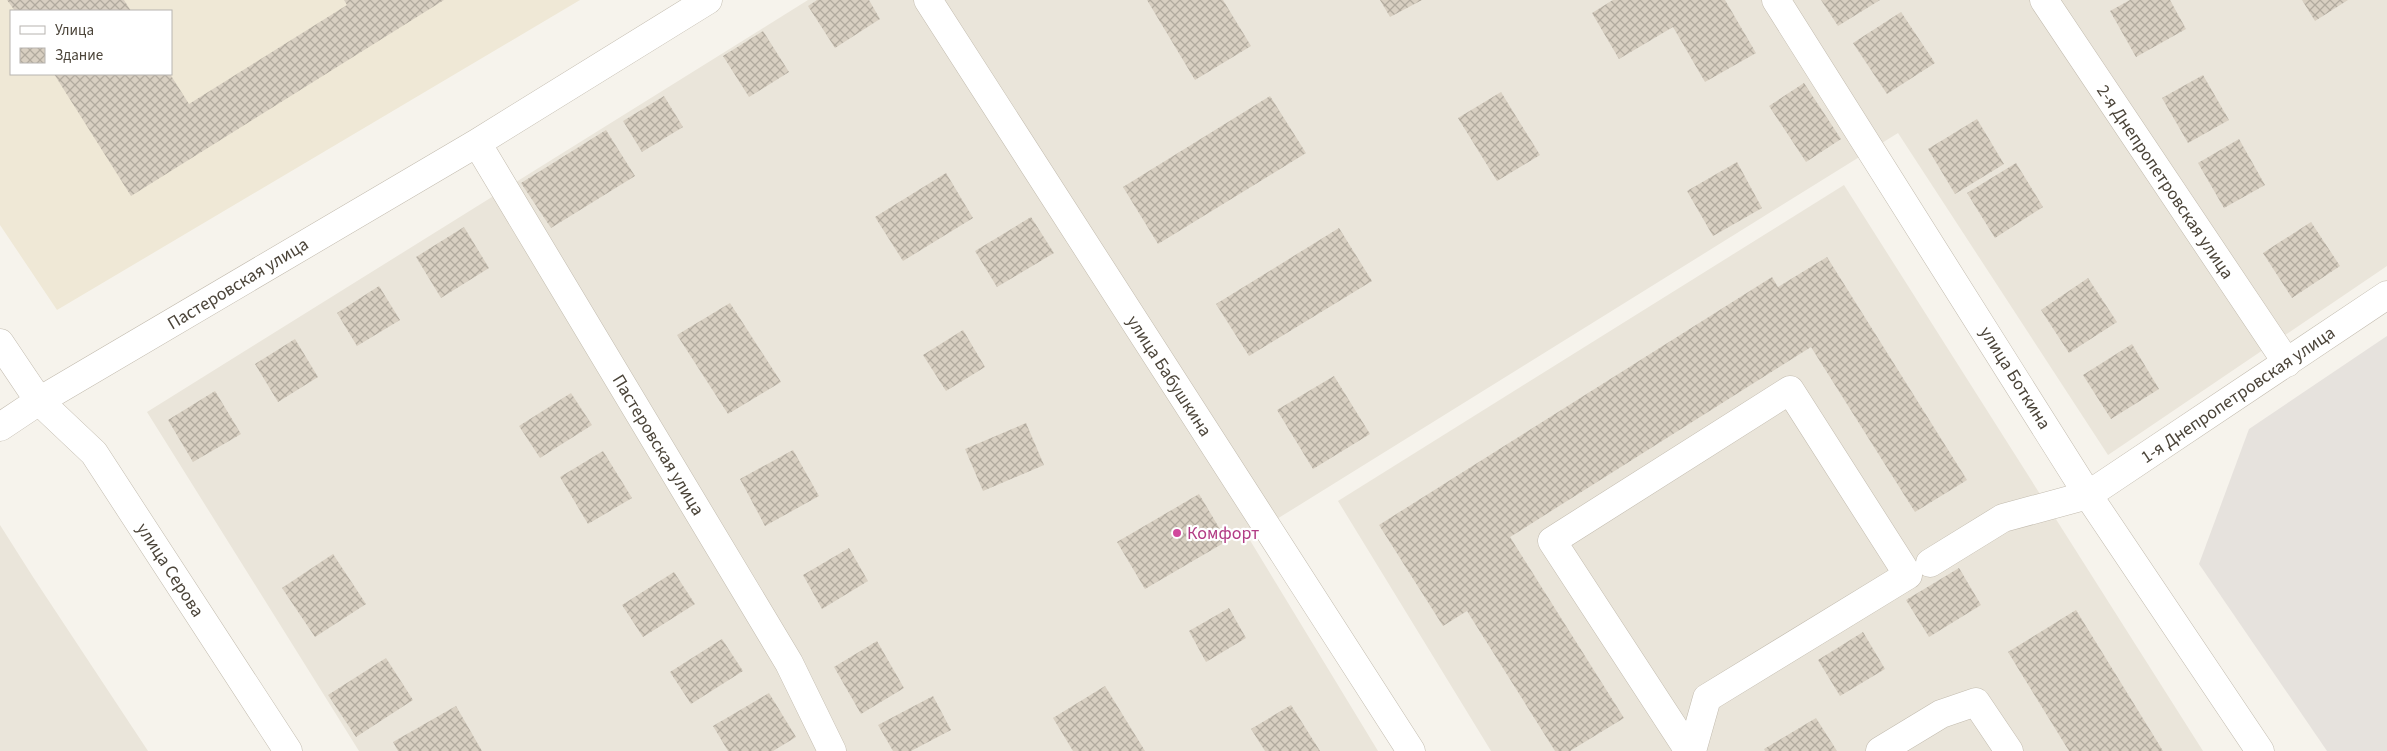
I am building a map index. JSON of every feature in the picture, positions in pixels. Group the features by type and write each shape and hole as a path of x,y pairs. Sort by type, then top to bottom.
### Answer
{"street":[{"name":"Пастеровская улица","path":"0,427 39,401 477,143 708,0"},
{"name":"улица Бабушкина","path":"928,0 1410,751"},
{"name":"улица Боткина","path":"1776,0 2088,495 2260,751"},
{"name":"2-я Днепропетровская улица","path":"2044,0 2287,363"},
{"name":"Пастеровская улица","path":"477,143 789,663 832,751"},
{"name":"1-я Днепропетровская улица","path":"1930,563 2003,518 2088,495 2387,295"},
{"name":"улица Серова","path":"0,343 39,401 94,453 288,751"},
{"path":"1790,390 1908,575 1707,698 1690,751 1552,541 1790,390"},
{"path":"1880,751 1941,714 1976,702 2009,751"}],"shaded area":[{"path":"0,0 580,0 57,310 0,225"},
{"path":"808,0 2387,0 2387,266 2108,455 1898,133 1248,537 1378,751 359,751 147,412"},
{"path":"1844,185 2203,751 1491,751 1338,501"},
{"path":"2387,336 2387,751 2327,751 2199,564 2249,429"},
{"path":"0,525 33,577 148,751 0,751"}],"building":[{"path":"7,0 124,0 130,10 14,10"},
{"path":"344,0 444,0 131,196 55,75 171,75 189,104 347,5"},
{"path":"817,0 869,0 880,19 835,48 808,6"},
{"path":"1147,0 1223,0 1251,46 1195,80"},
{"path":"1380,0 1422,0 1390,17"},
{"path":"1613,0 1725,0 1756,53 1705,82 1673,27 1619,59 1592,13"},
{"path":"1821,0 1880,0 1838,26"},
{"path":"2130,0 2170,0 2186,29 2136,57 2110,11"},
{"path":"2302,0 2348,0 2315,21"},
{"path":"1901,12 1935,63 1887,94 1853,43"},
{"path":"763,31 789,72 749,97 723,56"},
{"path":"2203,75 2229,120 2188,143 2162,98"},
{"path":"1804,83 1841,139 1806,162 1769,106"},
{"path":"1501,92 1540,155 1497,181 1458,118"},
{"path":"664,96 683,127 642,152 623,121"},
{"path":"1270,96 1306,153 1158,244 1123,187"},
{"path":"1977,119 2004,164 1955,194 1928,149"},
{"path":"606,130 635,176 551,228 521,183"},
{"path":"2239,139 2265,185 2224,208 2198,163"},
{"path":"1737,162 1762,208 1713,236 1687,191"},
{"path":"2016,163 2043,207 1995,238 1967,193"},
{"path":"946,173 973,218 903,261 875,217"},
{"path":"1031,217 1054,253 997,287 975,251"},
{"path":"2311,222 2340,266 2292,298 2263,253"},
{"path":"464,227 489,268 441,298 416,257"},
{"path":"1339,228 1372,281 1249,356 1216,304"},
{"path":"1827,257 1967,480 1915,512 1811,347 1510,537 1624,718 1570,751 1555,751 1467,611 1443,626 1379,525 1772,277 1778,287"},
{"path":"2088,278 2117,322 2069,353 2041,310"},
{"path":"379,286 400,320 357,346 337,313"},
{"path":"730,303 781,382 728,414 677,335"},
{"path":"963,330 985,367 946,391 923,355"},
{"path":"295,339 318,377 278,402 255,364"},
{"path":"2132,344 2159,389 2111,419 2083,375"},
{"path":"1334,376 1370,434 1313,469 1277,410"},
{"path":"215,391 241,434 193,462 168,420"},
{"path":"571,393 592,425 540,458 519,426"},
{"path":"1026,423 1044,465 983,491 965,449"},
{"path":"793,450 819,496 765,526 740,479"},
{"path":"603,451 632,498 588,524 560,477"},
{"path":"1199,494 1227,541 1145,589 1117,542"},
{"path":"849,548 868,581 822,609 803,575"},
{"path":"333,554 366,604 315,637 282,588"},
{"path":"1959,568 1981,605 1929,637 1906,600"},
{"path":"674,572 695,604 643,637 622,605"},
{"path":"1229,608 1246,638 1206,662 1189,631"},
{"path":"2076,610 2163,751 2069,751 2008,652"},
{"path":"1863,632 1885,669 1840,696 1818,660"},
{"path":"722,639 743,671 691,704 670,672"},
{"path":"877,641 904,688 861,714 834,667"},
{"path":"386,658 413,700 356,737 328,695"},
{"path":"1105,686 1145,751 1073,751 1053,718"},
{"path":"769,693 796,737 773,751 728,751 713,726"},
{"path":"933,696 951,730 911,751 893,751 878,725"},
{"path":"1291,705 1320,751 1265,751 1251,729"},
{"path":"456,706 482,751 398,751 393,742"},
{"path":"1816,718 1837,751 1765,751 1764,749"}],"place":[{"name":"Комфорт","path":"1177,533"}]}
